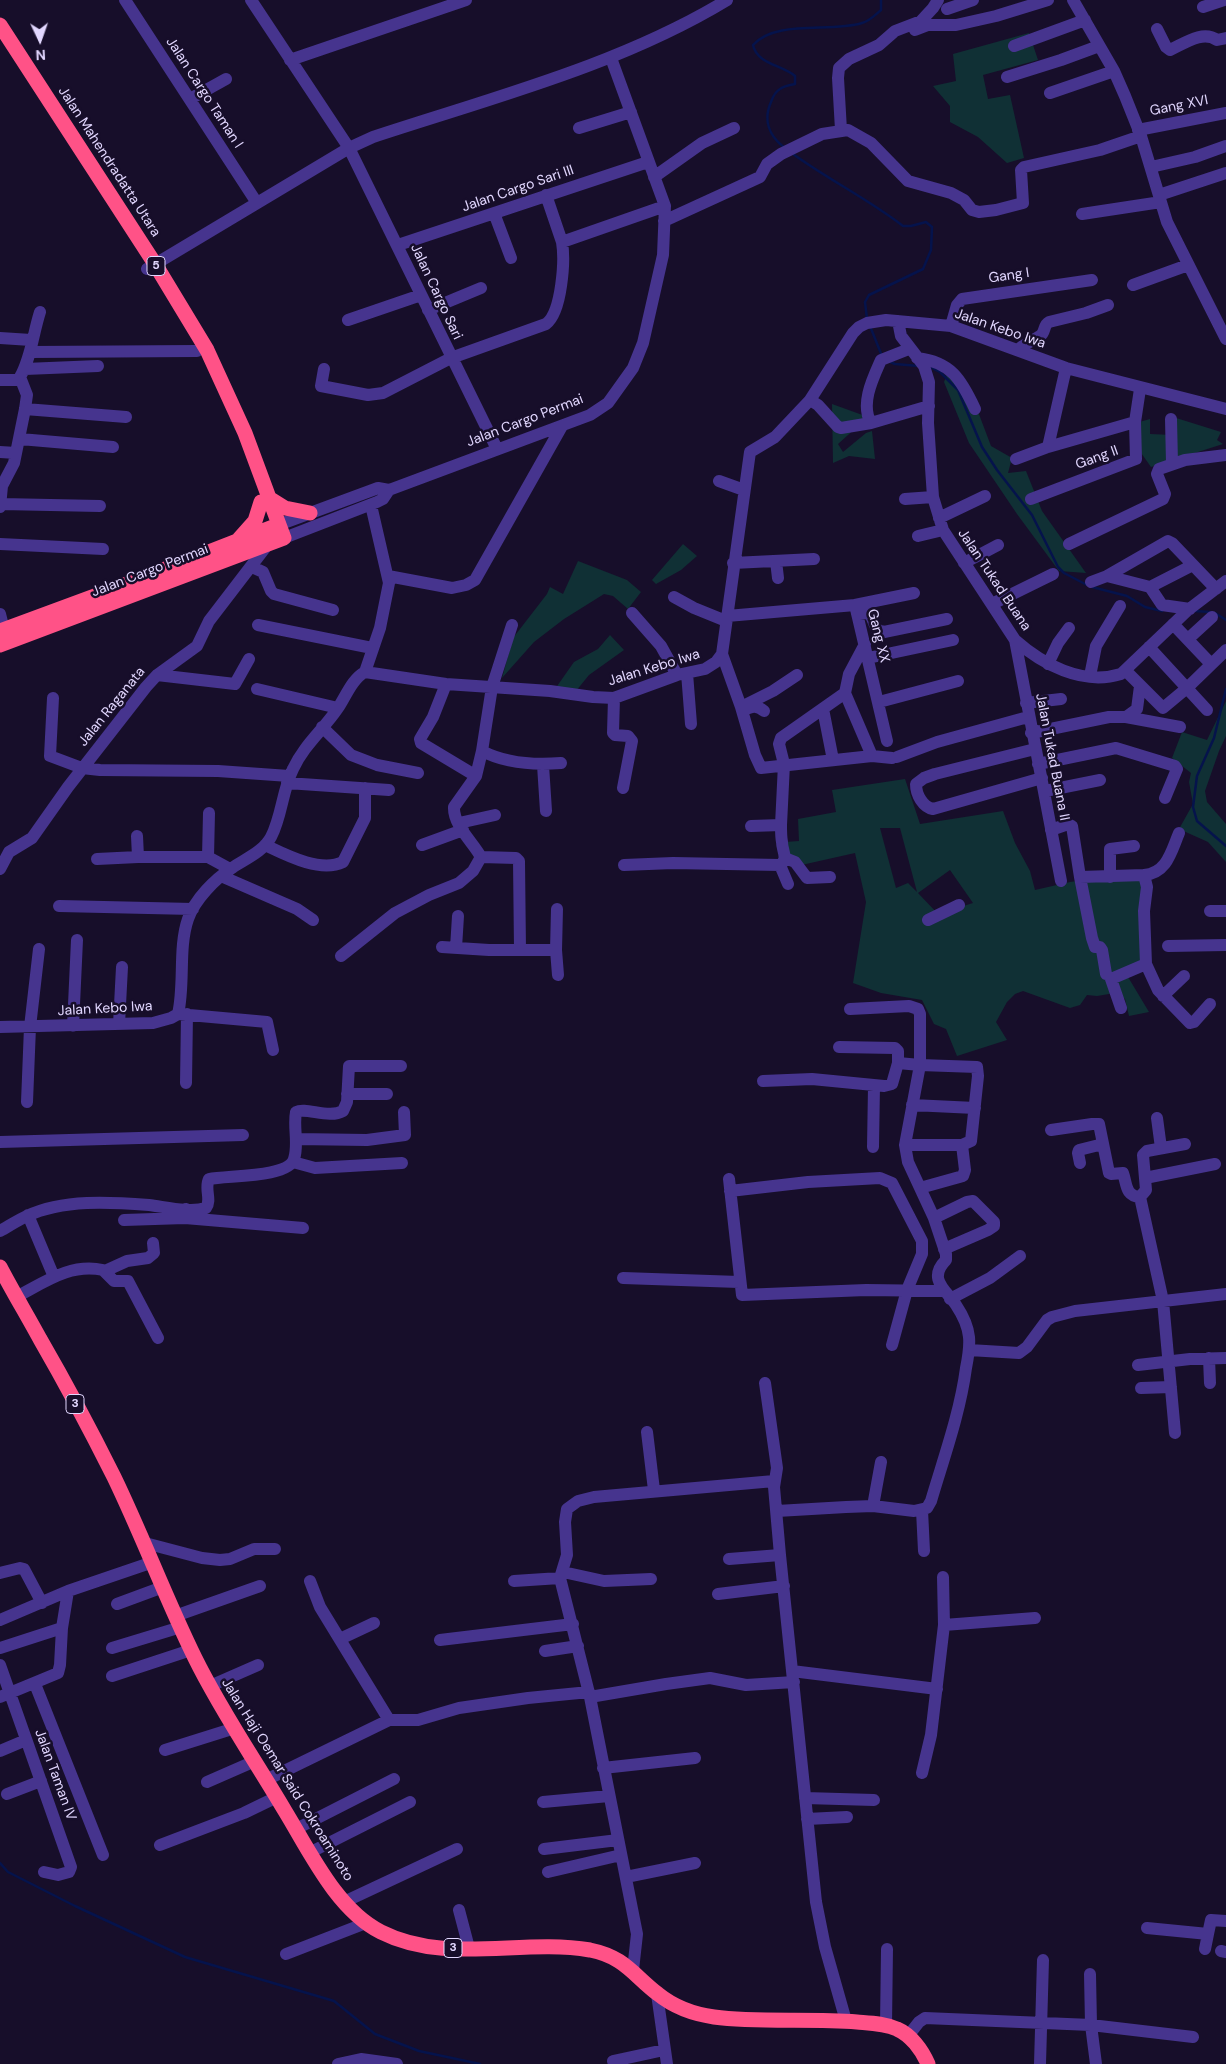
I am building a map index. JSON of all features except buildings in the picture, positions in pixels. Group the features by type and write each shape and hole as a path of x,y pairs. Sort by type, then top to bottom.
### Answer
{"highway":[{"name":"Jalan Mahendradatta Utara","path":"0,24 151,266 196,351 265,500"},
{"name":"Jalan Mahendradatta Utara","path":"0,42 207,350 233,405 275,535"},
{"path":"232,544 254,523 265,500 285,508 310,513"},
{"name":"Jalan Cargo Permai","path":"2,631 232,544 275,535"},
{"name":"Jalan Cargo Permai","path":"0,645 275,535"},
{"name":"Jalan Haji Oemar Said Cokroaminoto","path":"0,1268 90,1431 145,1544 191,1650 210,1686 309,1852 344,1902 366,1923 383,1933 410,1944 422,1946 576,1948 594,1951 612,1957 633,1970 658,1994 688,2012 718,2018 846,2021 886,2025 900,2030 908,2036 925,2057 928,2064"}],"street":[{"name":"Jalan Cargo Taman I","path":"125,0 258,203"},
{"name":"Jalan Cargo Sari","path":"251,0 349,148 497,449"},
{"path":"290,60 466,0"},
{"path":"151,266 349,148 373,137 611,58 687,22 727,0"},
{"path":"664,221 760,177 767,164 781,154 822,134 841,130 839,68 849,59 879,45 896,31 926,17 938,0"},
{"path":"947,9 973,0"},
{"path":"912,25 915,30 928,25 956,25 1006,13 1048,0"},
{"path":"1073,0 1114,71 1140,133 1167,222 1226,339"},
{"path":"1203,7 1224,0"},
{"path":"1014,46 1085,20"},
{"path":"1157,28 1166,47 1170,50 1203,36 1209,35 1217,40 1226,38"},
{"path":"1007,77 1099,46"},
{"name":"Jalan Cargo Permai","path":"275,535 339,510 378,488 390,490 595,412 608,403 633,368 641,351 660,271 663,255 665,206 611,58"},
{"path":"1050,93 1114,71"},
{"path":"190,99 226,79"},
{"path":"579,128 631,112"},
{"name":"Gang XVI","path":"841,130 854,132 871,143 908,181 951,193 964,200 972,210 979,212 1023,204 1021,170 1024,167 1100,150 1140,133 1226,112"},
{"path":"654,177 702,143 734,128"},
{"path":"1151,167 1195,157 1226,146"},
{"name":"Jalan Cargo Sari III","path":"398,245 648,162"},
{"path":"1082,214 1160,199 1226,173"},
{"path":"324,369 321,386 360,394 379,394 387,392 451,358 549,322 554,313 563,269 562,242 546,195"},
{"path":"562,242 665,206"},
{"path":"494,213 511,258"},
{"path":"1133,285 1188,265"},
{"name":"Gang I","path":"951,326 957,305 962,299 1092,280"},
{"path":"428,310 482,288"},
{"path":"348,320 421,295"},
{"path":"1018,350 1026,342 1043,333 1046,324 1049,322 1086,313 1108,305"},
{"path":"40,312 22,375 27,395 20,439 2,486 0,505 100,506"},
{"name":"Jalan Kebo Iwa","path":"365,672 446,684 614,698 711,666 722,654 750,452 775,438 810,400 853,333 867,323 892,320 951,326 1066,368 1226,409"},
{"name":"Jalan Tukad Buana","path":"892,320 901,336 917,357 929,382 928,423 933,498 941,524 964,563 1015,640 1048,664 1068,673 1110,676 1126,671"},
{"path":"0,338 31,346 196,351"},
{"path":"871,422 867,413 869,392 881,360 917,357 942,364 953,373 966,390 975,409"},
{"path":"0,380 22,375 98,366"},
{"path":"1048,447 1066,368"},
{"name":"Gang II","path":"1031,499 1136,459 1135,422 1140,388"},
{"path":"810,400 818,405 838,427 871,422 929,406"},
{"path":"26,410 126,417"},
{"path":"1171,419 1172,463"},
{"path":"1016,459 1048,447 1135,422"},
{"path":"388,576 452,588 466,586 474,580 562,426"},
{"path":"20,439 114,447"},
{"path":"0,452 16,453"},
{"path":"1069,544 1163,499 1165,494 1157,474 1158,470 1172,463 1209,456 1226,455"},
{"path":"719,481 744,490"},
{"name":"Jalan Cargo Permai","path":"275,535 310,513 371,504 383,499 390,490"},
{"path":"918,536 985,496"},
{"path":"904,499 933,498"},
{"path":"186,1083 181,999 186,928 193,909 207,891 226,872 266,845 278,819 288,780 311,740 338,708 358,677 365,672 390,599 388,576 371,504"},
{"name":"Jalan Raganata","path":"0,869 5,850 32,838 82,768 157,675 197,646 209,621 275,535"},
{"path":"1031,733 1101,718 1126,717 1175,726 1161,706 1126,671 1188,610 1221,585 1193,565 1168,541 1106,576 1091,582"},
{"path":"0,544 102,549"},
{"path":"964,563 998,545"},
{"path":"734,563 814,559"},
{"path":"776,561 778,578"},
{"path":"1106,576 1150,587 1193,565"},
{"path":"252,567 263,572 274,594 333,610"},
{"path":"992,604 1053,574"},
{"path":"1150,587 1162,605 1188,610"},
{"path":"856,610 914,593"},
{"path":"674,598 694,608 726,618"},
{"path":"1090,676 1096,646 1120,606"},
{"path":"856,610 868,613 877,630 884,632 947,619"},
{"name":"Gang XX","path":"726,618 856,610 887,741"},
{"path":"632,613 661,646 682,674 691,724"},
{"path":"0,614 2,631"},
{"path":"1188,639 1212,617"},
{"path":"1173,624 1211,664"},
{"path":"258,625 372,648"},
{"path":"481,857 461,827 454,807 476,776 492,687 512,626"},
{"path":"1048,664 1058,643 1069,628"},
{"path":"868,658 953,640"},
{"name":"Jalan Tukad Buana II","path":"1015,640 1031,733 1044,784 1061,881"},
{"path":"865,644 849,674 845,693 872,756"},
{"path":"1149,647 1207,710"},
{"path":"1161,706 1187,688 1226,650"},
{"path":"722,654 761,768 784,764 872,756 895,757 937,742 1028,717"},
{"path":"157,675 235,684 249,659"},
{"path":"741,709 797,675"},
{"path":"878,702 958,681"},
{"path":"446,684 433,717 420,739 420,743 476,776"},
{"path":"1126,717 1137,709 1140,686"},
{"path":"257,689 338,708"},
{"path":"788,884 782,861 781,825 784,764 780,740 845,693"},
{"path":"53,698 49,755 82,768 100,770 218,771 389,790"},
{"path":"614,698 613,733 615,735 628,736 632,741 623,788"},
{"path":"1026,703 1061,699"},
{"path":"741,709 752,706 764,711"},
{"path":"823,709 833,760"},
{"path":"322,727 351,755 377,765 418,773"},
{"path":"1038,764 1116,748 1175,766 1177,769 1165,798"},
{"path":"1035,749 935,774 924,778 916,784 916,791 923,803 934,809 1044,784 1100,780"},
{"path":"482,751 502,758 543,765 561,763"},
{"path":"543,765 546,811"},
{"path":"266,845 292,857 317,864 338,864 343,862 365,818 365,788"},
{"path":"208,857 210,813"},
{"path":"422,845 495,814"},
{"path":"1051,830 1068,824 1072,826 1092,938 1095,947 1100,947 1102,950 1106,974"},
{"path":"751,826 781,825"},
{"path":"1080,877 1110,877 1153,873 1165,866 1179,833"},
{"path":"137,836 138,857"},
{"path":"1110,877 1110,849 1134,846"},
{"path":"97,859 208,857 226,872 313,920"},
{"path":"481,857 516,858 519,861 520,950"},
{"path":"341,956 395,913 429,895 459,883 473,871 481,857"},
{"path":"624,865 673,862 782,861 794,862 807,878 830,877"},
{"path":"1144,875 1147,887 1144,911 1146,964 1158,990 1190,1024 1210,1004"},
{"path":"928,920 959,905"},
{"path":"59,906 193,909"},
{"path":"557,909 556,950 558,975"},
{"path":"1210,911 1226,911"},
{"path":"456,948 458,916"},
{"path":"73,1026 77,940"},
{"path":"1168,946 1226,945"},
{"path":"442,947 556,950"},
{"path":"27,1102 30,1027 39,949"},
{"path":"1121,1008 1111,979 1146,964"},
{"path":"120,1024 122,967"},
{"path":"1163,996 1184,976"},
{"path":"777,1511 873,1506 903,1510 922,1510 926,1508 931,1501 964,1387 969,1350 967,1329 956,1304 947,1295 938,1272 946,1260 944,1249 934,1218 908,1162 905,1145 920,1065 920,1014 918,1009 909,1006 850,1009"},
{"path":"182,1014 267,1022 273,1050"},
{"name":"Jalan Kebo Iwa","path":"0,1027 153,1023 182,1014"},
{"path":"763,1081 812,1079 874,1086 892,1084 898,1063 898,1051 895,1048 839,1048"},
{"path":"898,1063 977,1067 978,1076 971,1141 962,1145 905,1145"},
{"path":"124,1220 185,1213 206,1208 209,1205 207,1184 209,1179 270,1172 286,1168 292,1162 296,1139 296,1112 300,1110 311,1113 339,1113 345,1108 349,1066 400,1066"},
{"path":"873,1147 874,1086"},
{"path":"347,1094 387,1094"},
{"path":"912,1105 975,1108"},
{"path":"296,1139 367,1140 405,1135 404,1112"},
{"path":"1157,1118 1161,1148"},
{"path":"1051,1130 1097,1123 1101,1128 1110,1174 1122,1173 1127,1190 1134,1196 1140,1197"},
{"path":"0,1142 243,1136"},
{"path":"1080,1163 1079,1150 1103,1144"},
{"path":"1140,1197 1146,1190 1143,1154 1147,1151 1186,1144"},
{"path":"920,1188 963,1176 965,1170 962,1145"},
{"path":"292,1162 315,1168 402,1163"},
{"path":"1145,1178 1215,1164"},
{"path":"892,1345 907,1290 922,1254 923,1245 892,1183 880,1178 730,1185 741,1293 747,1296 866,1290 907,1290 947,1295 990,1278 1020,1256"},
{"path":"1140,1197 1163,1301 1175,1433"},
{"path":"934,1218 970,1201 974,1202 994,1222 994,1226 988,1230 944,1249"},
{"path":"0,1231 28,1215 49,1209 72,1205 107,1203 303,1228"},
{"path":"28,1215 54,1277"},
{"path":"16,1297 54,1277 82,1268 105,1271 127,1262 148,1258 154,1253 153,1243"},
{"path":"105,1271 114,1281 128,1281 158,1338"},
{"path":"623,1278 740,1282"},
{"path":"969,1350 1019,1352 1027,1347 1043,1323 1052,1317 1092,1308 1226,1294"},
{"path":"1209,1358 1210,1383"},
{"path":"1138,1365 1226,1358"},
{"path":"765,1383 777,1468 774,1481 780,1555 804,1798 819,1924 846,2021"},
{"path":"1141,1388 1171,1387"},
{"path":"647,1432 654,1490"},
{"path":"873,1506 881,1462"},
{"path":"633,1970 637,1950 637,1934 589,1695 562,1575 567,1555 566,1514 571,1505 594,1497 654,1490 774,1481"},
{"path":"922,1510 924,1551"},
{"path":"145,1544 202,1558 220,1560 230,1559 254,1550 275,1549"},
{"path":"729,1559 780,1555"},
{"path":"0,1620 68,1591 153,1562"},
{"path":"0,1573 20,1568 24,1569 42,1603"},
{"path":"514,1582 562,1575 604,1581 651,1579"},
{"path":"922,1773 931,1735 944,1625 943,1577"},
{"path":"310,1581 320,1607 389,1720"},
{"path":"112,1648 178,1622 260,1586"},
{"path":"718,1594 784,1586"},
{"path":"117,1604 163,1587"},
{"path":"5,1695 58,1673 68,1591"},
{"path":"944,1625 1035,1618"},
{"path":"340,1639 374,1623"},
{"path":"440,1640 573,1624"},
{"path":"0,1648 62,1628"},
{"path":"545,1651 578,1646"},
{"path":"112,1676 191,1650"},
{"name":"Jalan Taman IV","path":"0,1664 5,1695 26,1740 71,1867 69,1872 61,1874 44,1872"},
{"path":"210,1686 258,1665"},
{"path":"266,1780 389,1720 418,1720 459,1708 528,1698 589,1695 710,1678 718,1678 746,1685 793,1677 937,1689"},
{"path":"35,1684 103,1855"},
{"path":"165,1750 236,1728"},
{"path":"0,1751 26,1740"},
{"path":"603,1768 695,1758"},
{"path":"206,1782 255,1761"},
{"path":"296,1829 394,1779"},
{"path":"7,1794 41,1781"},
{"path":"543,1802 609,1796"},
{"path":"160,1845 244,1813 277,1797"},
{"path":"804,1798 874,1800"},
{"path":"309,1852 410,1802"},
{"path":"807,1819 847,1818"},
{"path":"544,1850 618,1840"},
{"path":"344,1902 456,1850"},
{"path":"548,1872 621,1856"},
{"path":"626,1877 695,1863"},
{"path":"459,1910 470,1948"},
{"path":"1205,1949 1211,1920 1226,1921"},
{"path":"286,1954 366,1923"},
{"path":"1147,1928 1208,1934"},
{"path":"886,2025 887,1949"},
{"path":"1040,2064 1043,1960"},
{"path":"1090,1974 1091,2025 1096,2064"},
{"path":"658,1994 667,2064"},
{"path":"908,2036 919,2022 925,2018 1091,2025 1193,2037"},
{"path":"612,2061 664,2050"},
{"path":"338,2064 352,2060 396,2064"}],"green space":[{"path":"1029,33 1038,60 983,75 988,99 1010,95 1024,158 1007,163 978,137 950,122 950,106 933,86 956,81 953,54"},
{"path":"948,372 977,409 991,446 1012,458 1008,473 1026,471 1042,511 1086,573 1059,571 1017,514 969,443 944,382"},
{"path":"832,404 868,417 838,444 843,452 866,433 872,431 875,459 849,456 833,463"},
{"path":"1173,417 1221,432 1217,440 1223,444 1151,467 1139,450 1136,423 1150,419 1150,434 1173,435"},
{"path":"683,544 697,556 681,570 656,584 652,580"},
{"path":"578,561 627,580 641,592 628,609 613,596 604,594 564,619 534,642 502,678 513,638 547,594 550,587 563,594"},
{"path":"610,635 624,650 589,675 576,691 555,689 574,662 598,649"},
{"path":"1226,701 1226,736 1205,791 1207,802 1226,824 1226,862 1208,842 1179,829 1193,804 1189,782 1191,773 1172,758 1182,732 1207,740"},
{"path":"905,779 920,824 1003,811 1015,843 1030,871 1035,890 1070,882 1146,872 1147,965 1125,972 1149,1012 1129,1016 1125,999 1115,993 1097,996 1087,995 1080,1005 1070,1008 1023,991 1015,994 1007,1002 996,1022 1007,1040 957,1056 946,1029 934,1024 922,1000 881,993 853,983 866,902 855,853 797,866 782,866 785,842 799,841 798,819 836,812 832,790","holes":["880,828 900,828 917,892 908,883 896,888","950,870 973,903 938,914 918,893"]}],"waterway":[{"path":"785,148 771,133 768,115 774,94 782,88 795,84 795,76 759,56 753,45 763,37 789,29 849,26 865,22 881,10 881,0"},
{"path":"793,154 903,226 926,222 932,227 931,250 923,269 869,295 865,302 867,319"},
{"path":"870,326 882,356"},
{"path":"888,361 895,364 919,366"},
{"path":"932,368 940,372 958,390 982,447 997,470 1032,515 1058,567 1064,573 1087,585"},
{"path":"1092,587 1127,596 1145,607 1162,611"},
{"path":"1195,611 1210,612"},
{"path":"1215,613 1226,620"},
{"path":"1226,689 1214,738 1197,776 1193,807 1197,821 1226,846"},
{"path":"0,1863 8,1872 75,1906 185,1957 334,2001 375,2034 419,2051 480,2064"}]}
